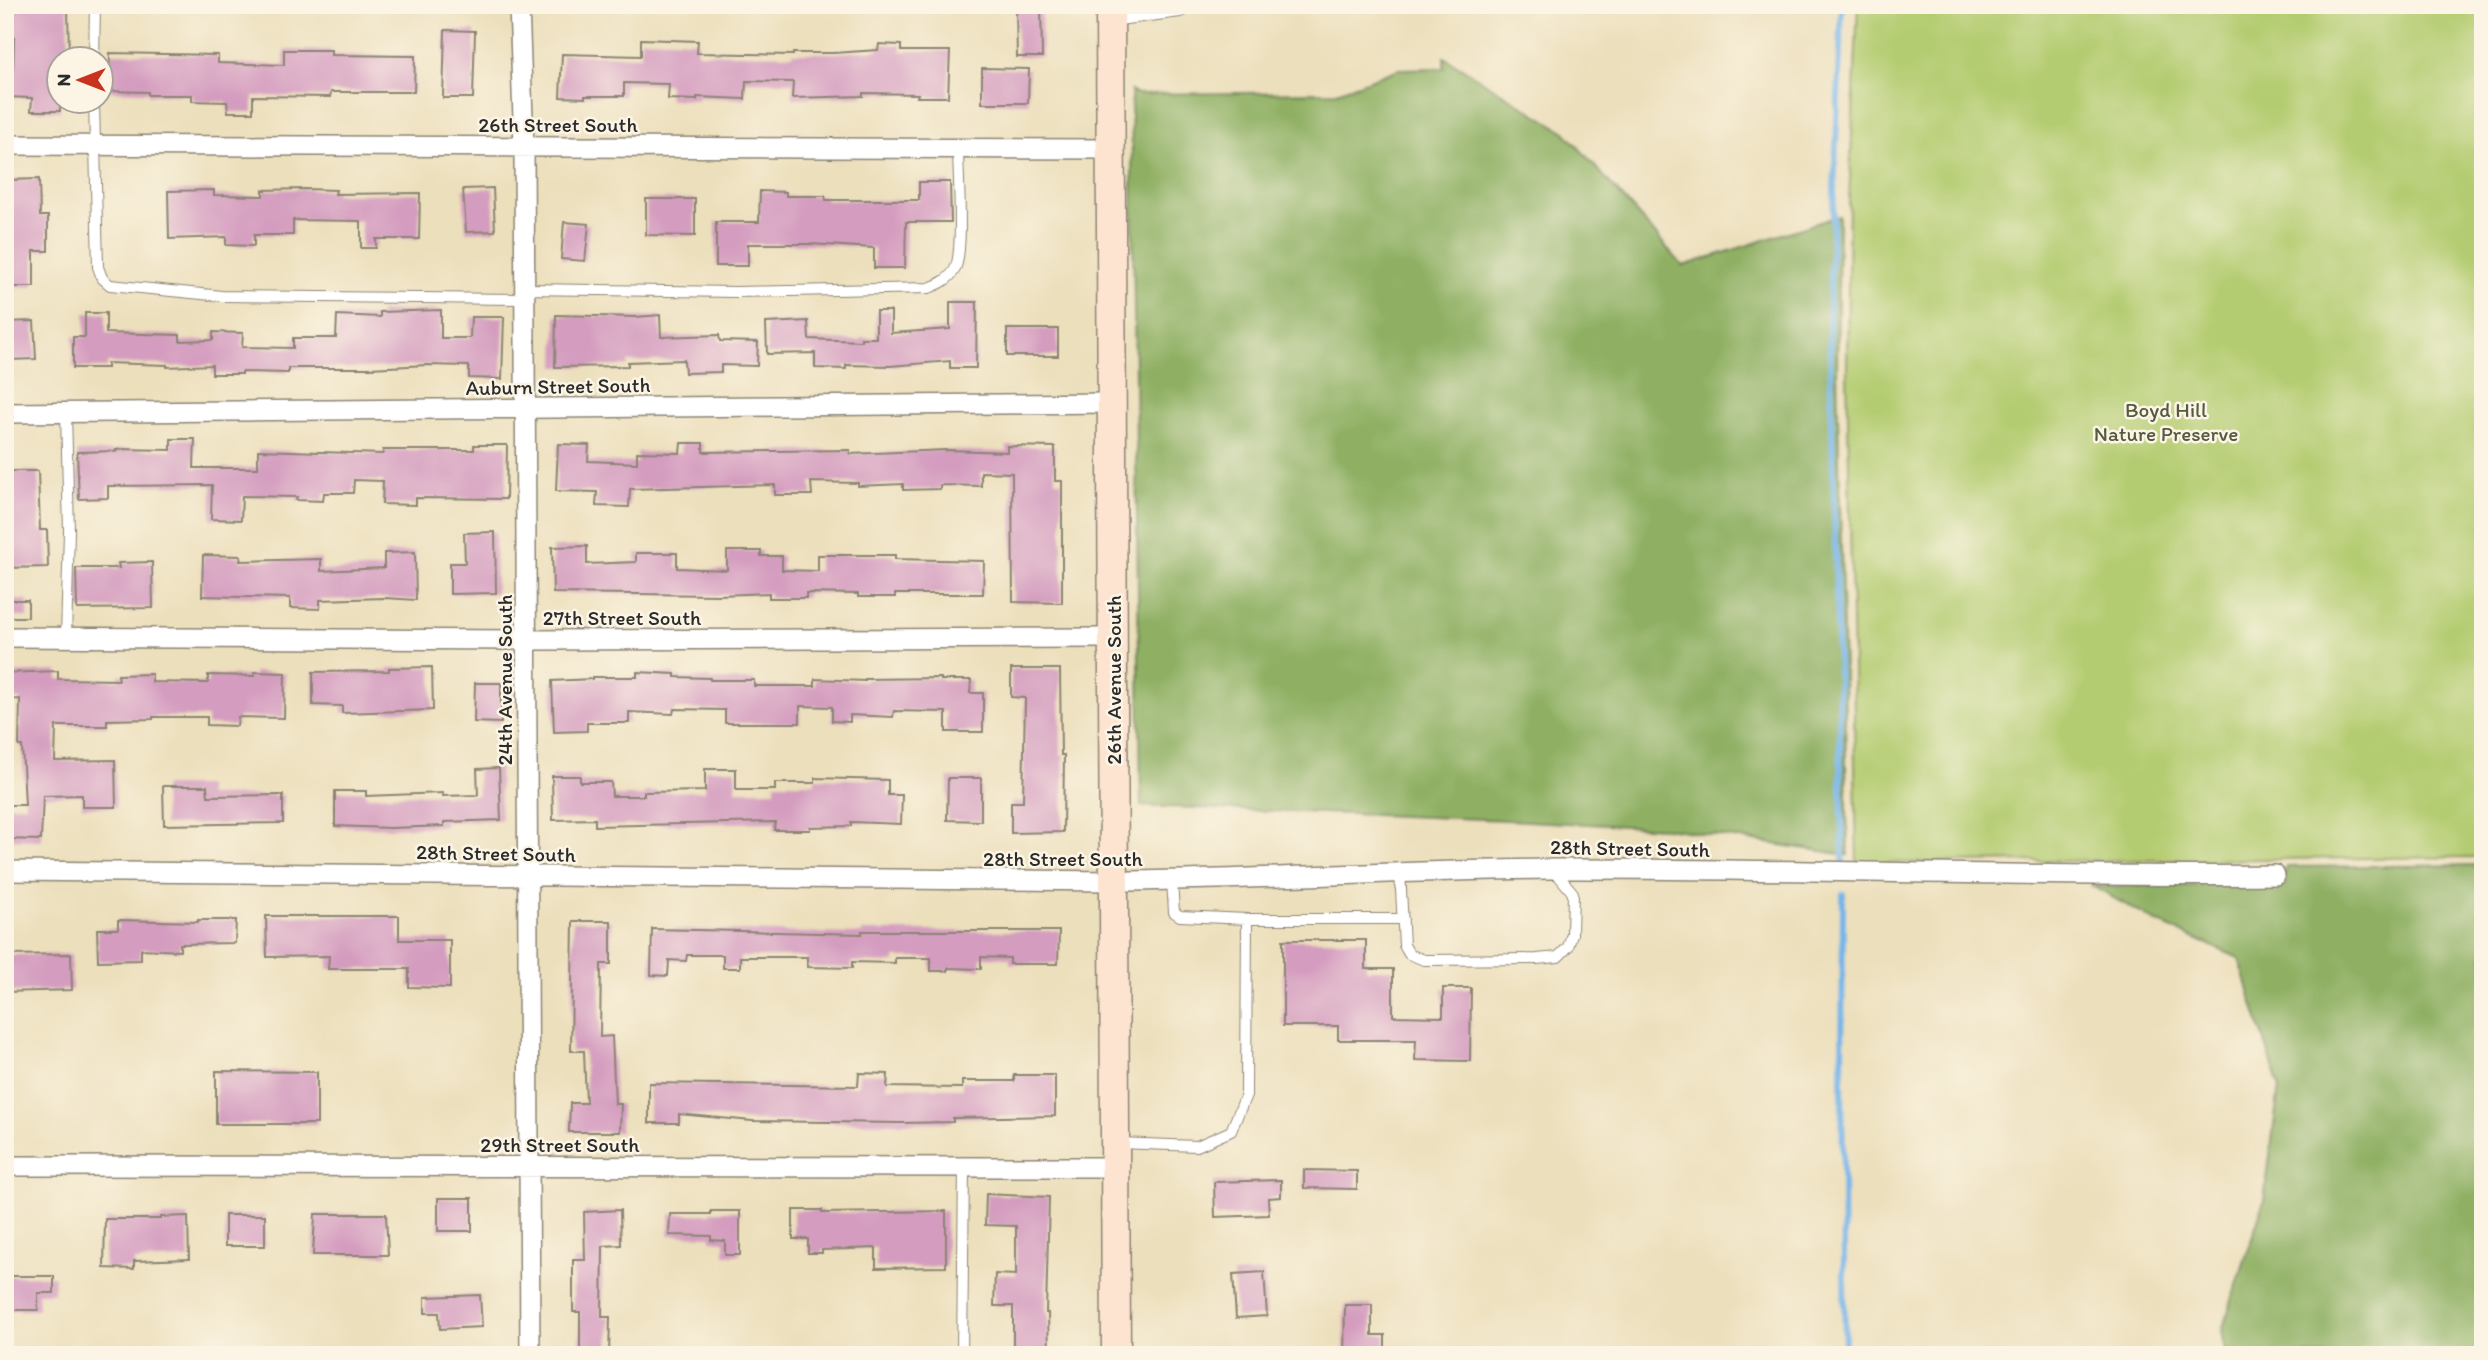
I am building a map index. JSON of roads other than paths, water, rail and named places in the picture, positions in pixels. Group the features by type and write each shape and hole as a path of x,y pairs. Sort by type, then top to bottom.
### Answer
{"street":[{"name":"24th Avenue South","path":"519,5 524,147 530,1355"},
{"name":"26th Avenue South","path":"1110,13 1116,1355"},
{"name":"26th Street South","path":"5,145 1111,149"},
{"name":"Auburn Street South","path":"5,412 1112,403"},
{"name":"27th Street South","path":"5,637 526,640 1113,638"},
{"name":"28th Street South","path":"5,871 1114,881 1400,871 1554,869 2121,877 2275,875"},
{"name":"29th Street South","path":"5,1166 964,1167 1115,1155"}],"lane":[{"path":"94,5 94,46"},
{"path":"1110,13 1153,15 1180,12 1194,5"},
{"path":"94,116 98,267 102,278 110,285 222,296 929,288 944,282 955,269 959,252 958,148"},
{"path":"66,412 69,531 66,637"},
{"path":"1400,871 1404,945 1409,954 1424,960 1537,959 1558,957 1568,947 1572,934 1573,893 1554,869"},
{"path":"1172,881 1174,912 1180,916 1403,919"},
{"path":"1115,1155 1197,1146 1231,1131 1246,1095 1247,919"},
{"path":"962,1355 964,1167"}],"waterway":[{"path":"1842,5 1829,309 1843,862"},
{"path":"1843,894 1845,1355"}],"park label":[{"name":"Boyd Hill Nature Preserve","path":"2166,421"}]}
